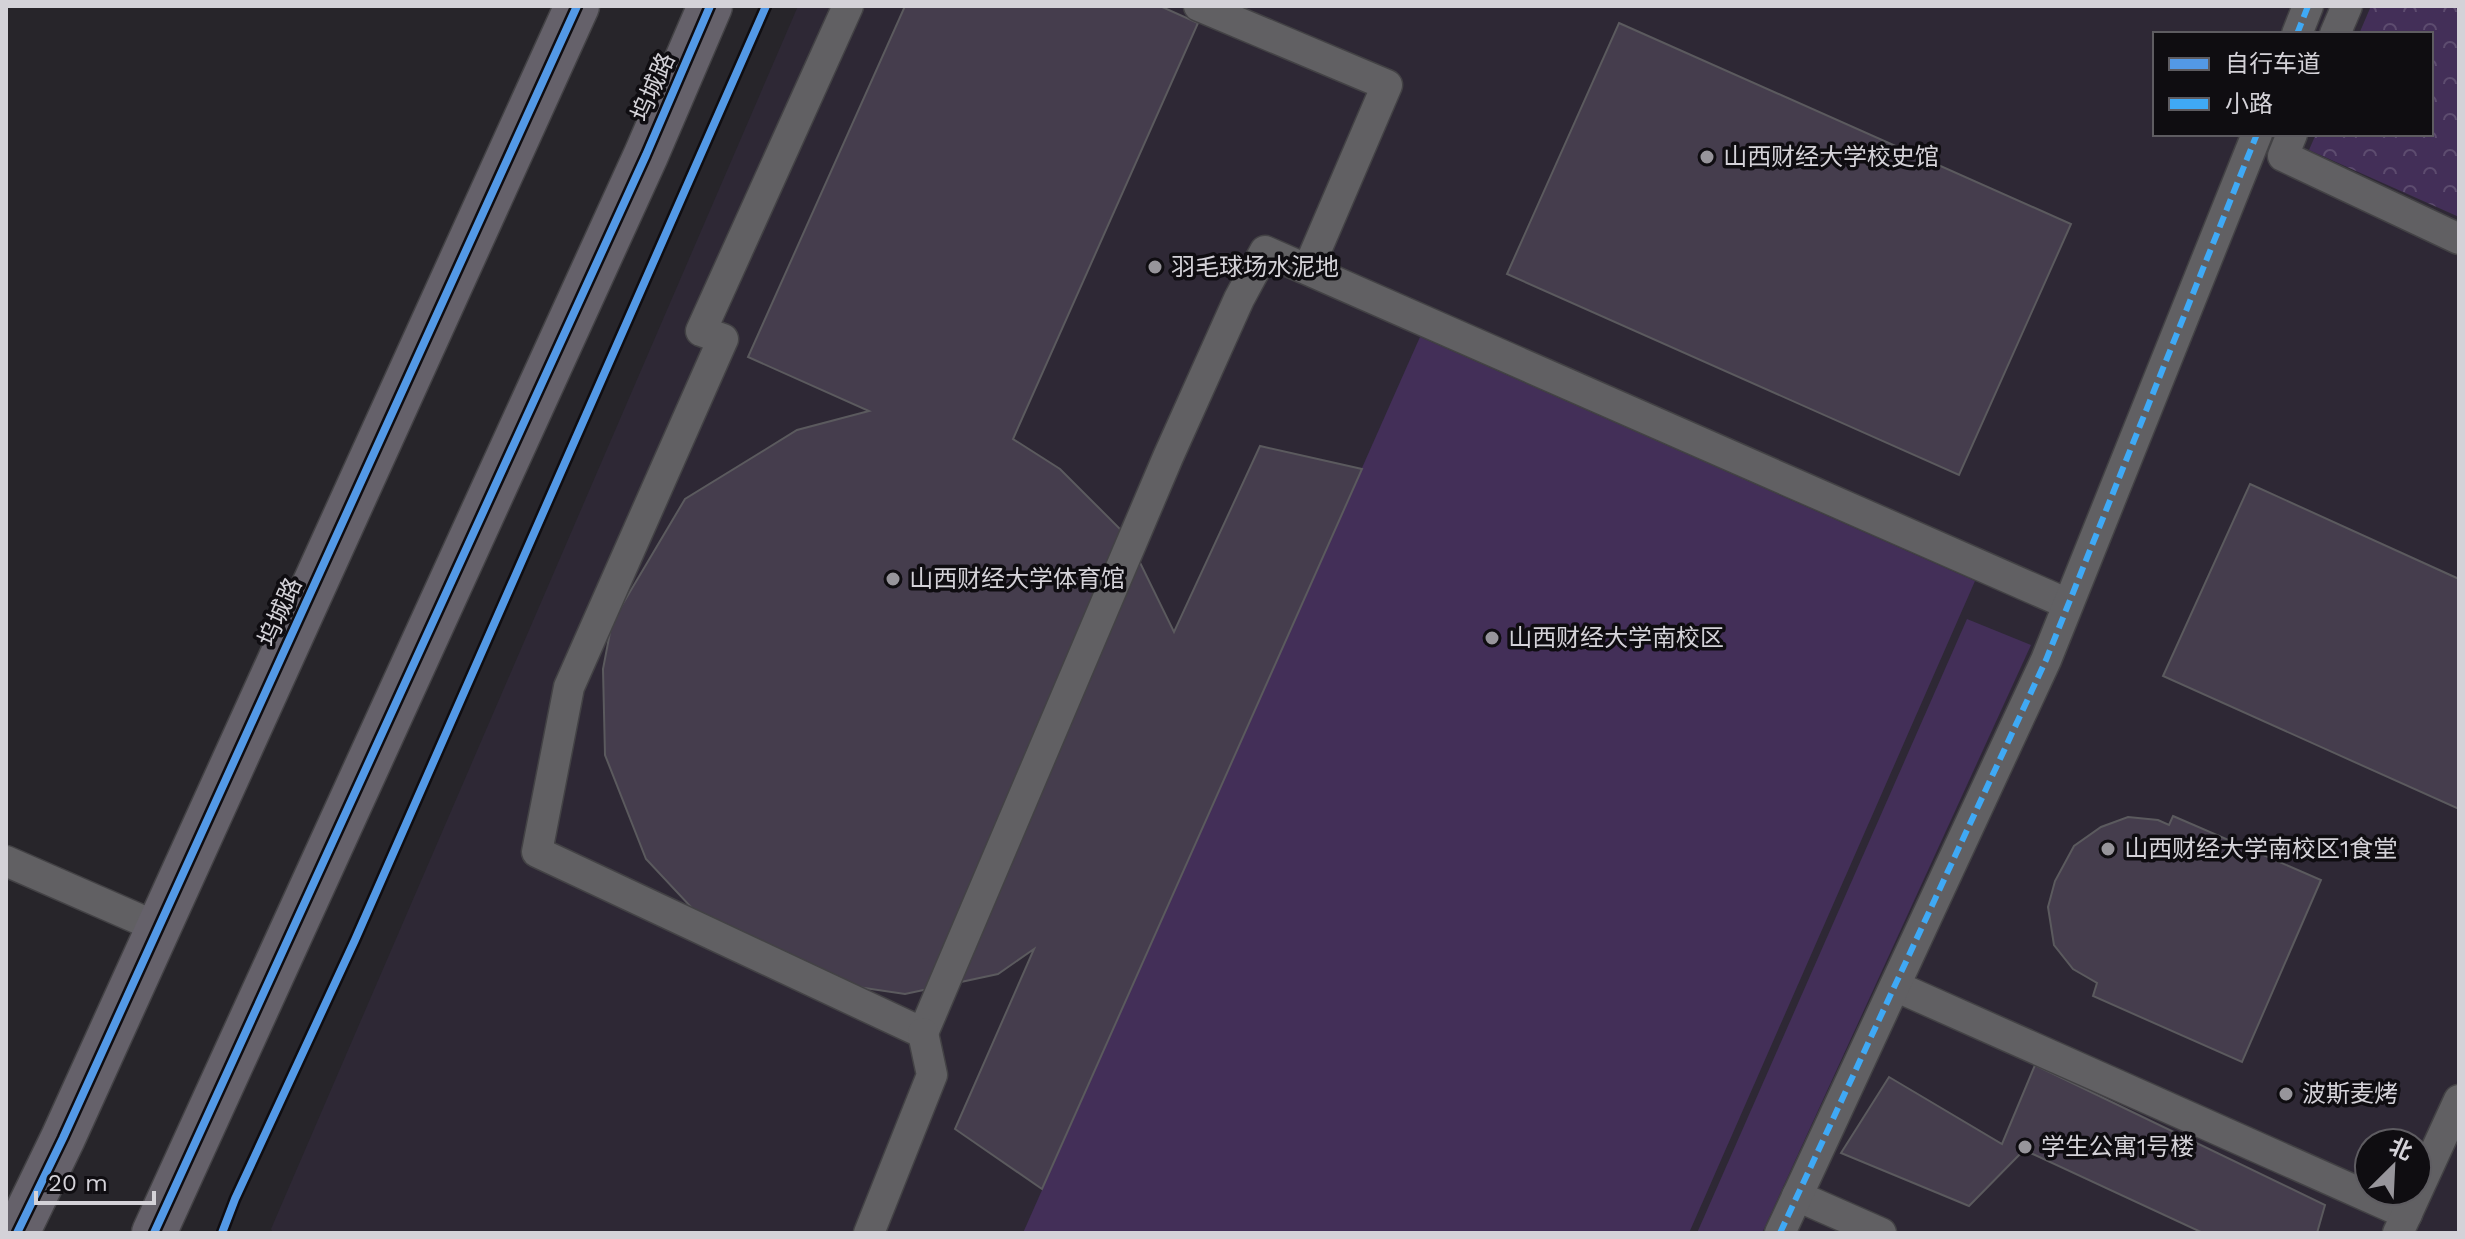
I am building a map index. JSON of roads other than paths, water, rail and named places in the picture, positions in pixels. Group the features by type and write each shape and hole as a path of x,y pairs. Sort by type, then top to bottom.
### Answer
{"main road":[{"name":"坞城路","path":"17,1233 577,6"},
{"name":"坞城路","path":"154,1233 646,155 710,6"}],"street":[{"path":"848,6 701,331 723,339 569,687 537,852 923,1033"},
{"path":"1199,6 1387,85 1308,269"},
{"path":"2298,32 2308,6"},
{"path":"2336,32 2347,6"},
{"path":"1780,1233 2046,660 2256,136"},
{"path":"2291,136 2283,156 2459,239"},
{"path":"869,1233 932,1075 923,1033 1156,486 1239,299 1265,251 2068,604"},
{"path":"6,861 157,927 157,930"},
{"path":"1895,986 2402,1224 2459,1100"},
{"path":"1797,1196 1881,1233"}],"place":[{"name":"山西财经大学校史馆","path":"1707,157"},
{"name":"羽毛球场水泥地","path":"1155,267"},
{"name":"山西财经大学体育馆","path":"893,579"},
{"name":"山西财经大学南校区","path":"1492,638"},
{"name":"山西财经大学南校区1食堂","path":"2108,849"},
{"name":"波斯麦烤","path":"2286,1094"},
{"name":"学生公寓1号楼","path":"2025,1147"}]}
